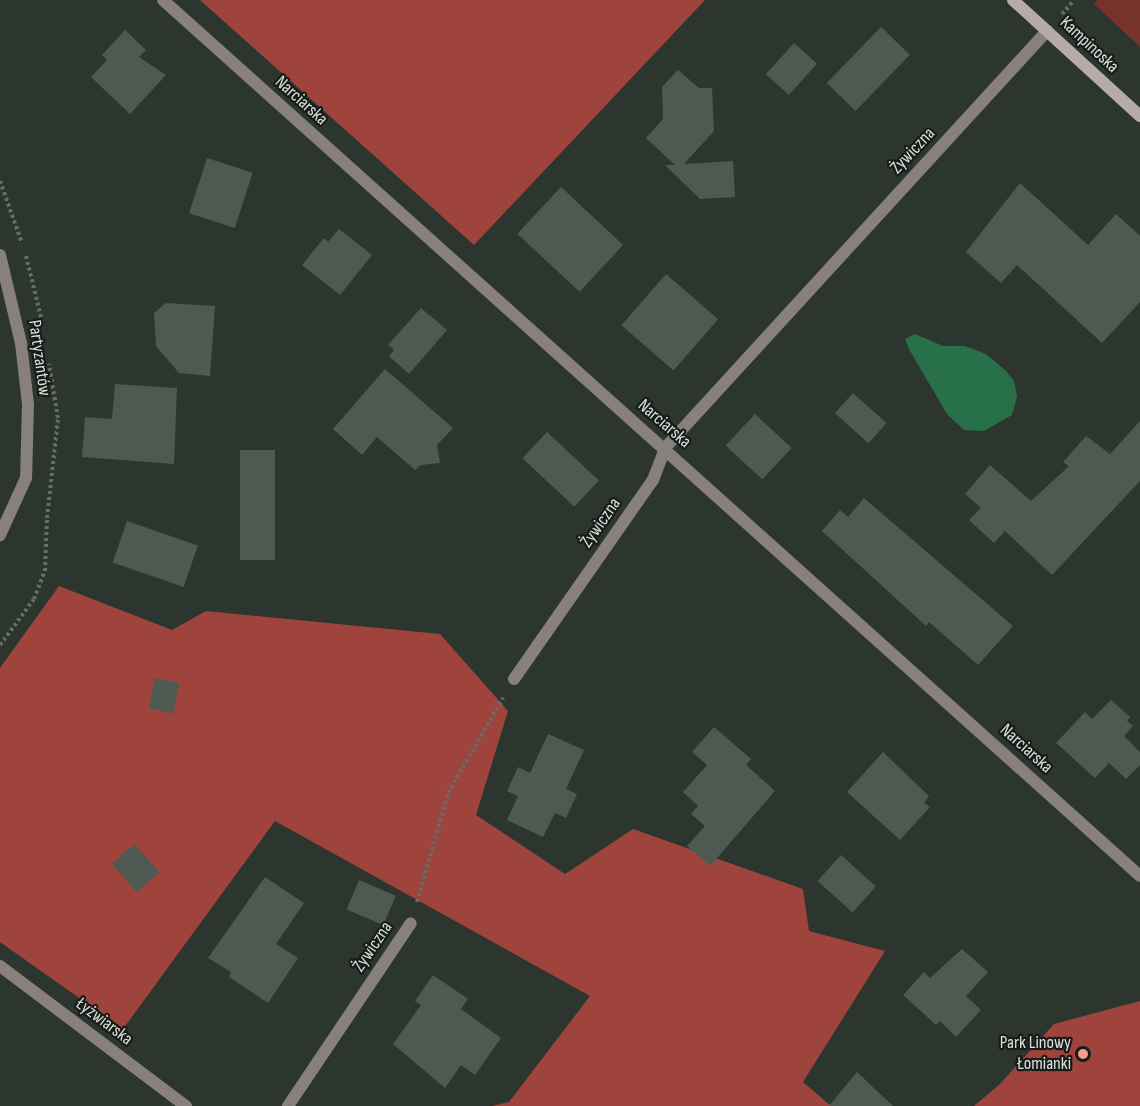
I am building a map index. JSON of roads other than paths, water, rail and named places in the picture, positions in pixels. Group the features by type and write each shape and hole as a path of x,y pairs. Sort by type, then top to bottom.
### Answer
{"main road":[{"name":"Kampinoska","path":"1013,0 1140,116"}],"street":[{"name":"Narciarska","path":"163,0 510,316 665,448 1140,876"},
{"name":"Żywiczna","path":"514,679 653,480 665,448 1047,31"},
{"name":"Partyzantów","path":"0,255 21,343 28,404 26,478 0,535"},
{"name":"Żywiczna","path":"288,1106 411,923"},
{"name":"Łyżwiarska","path":"0,966 186,1106"}],"place":[{"name":"Park Linowy Łomianki","path":"1083,1054"}]}
